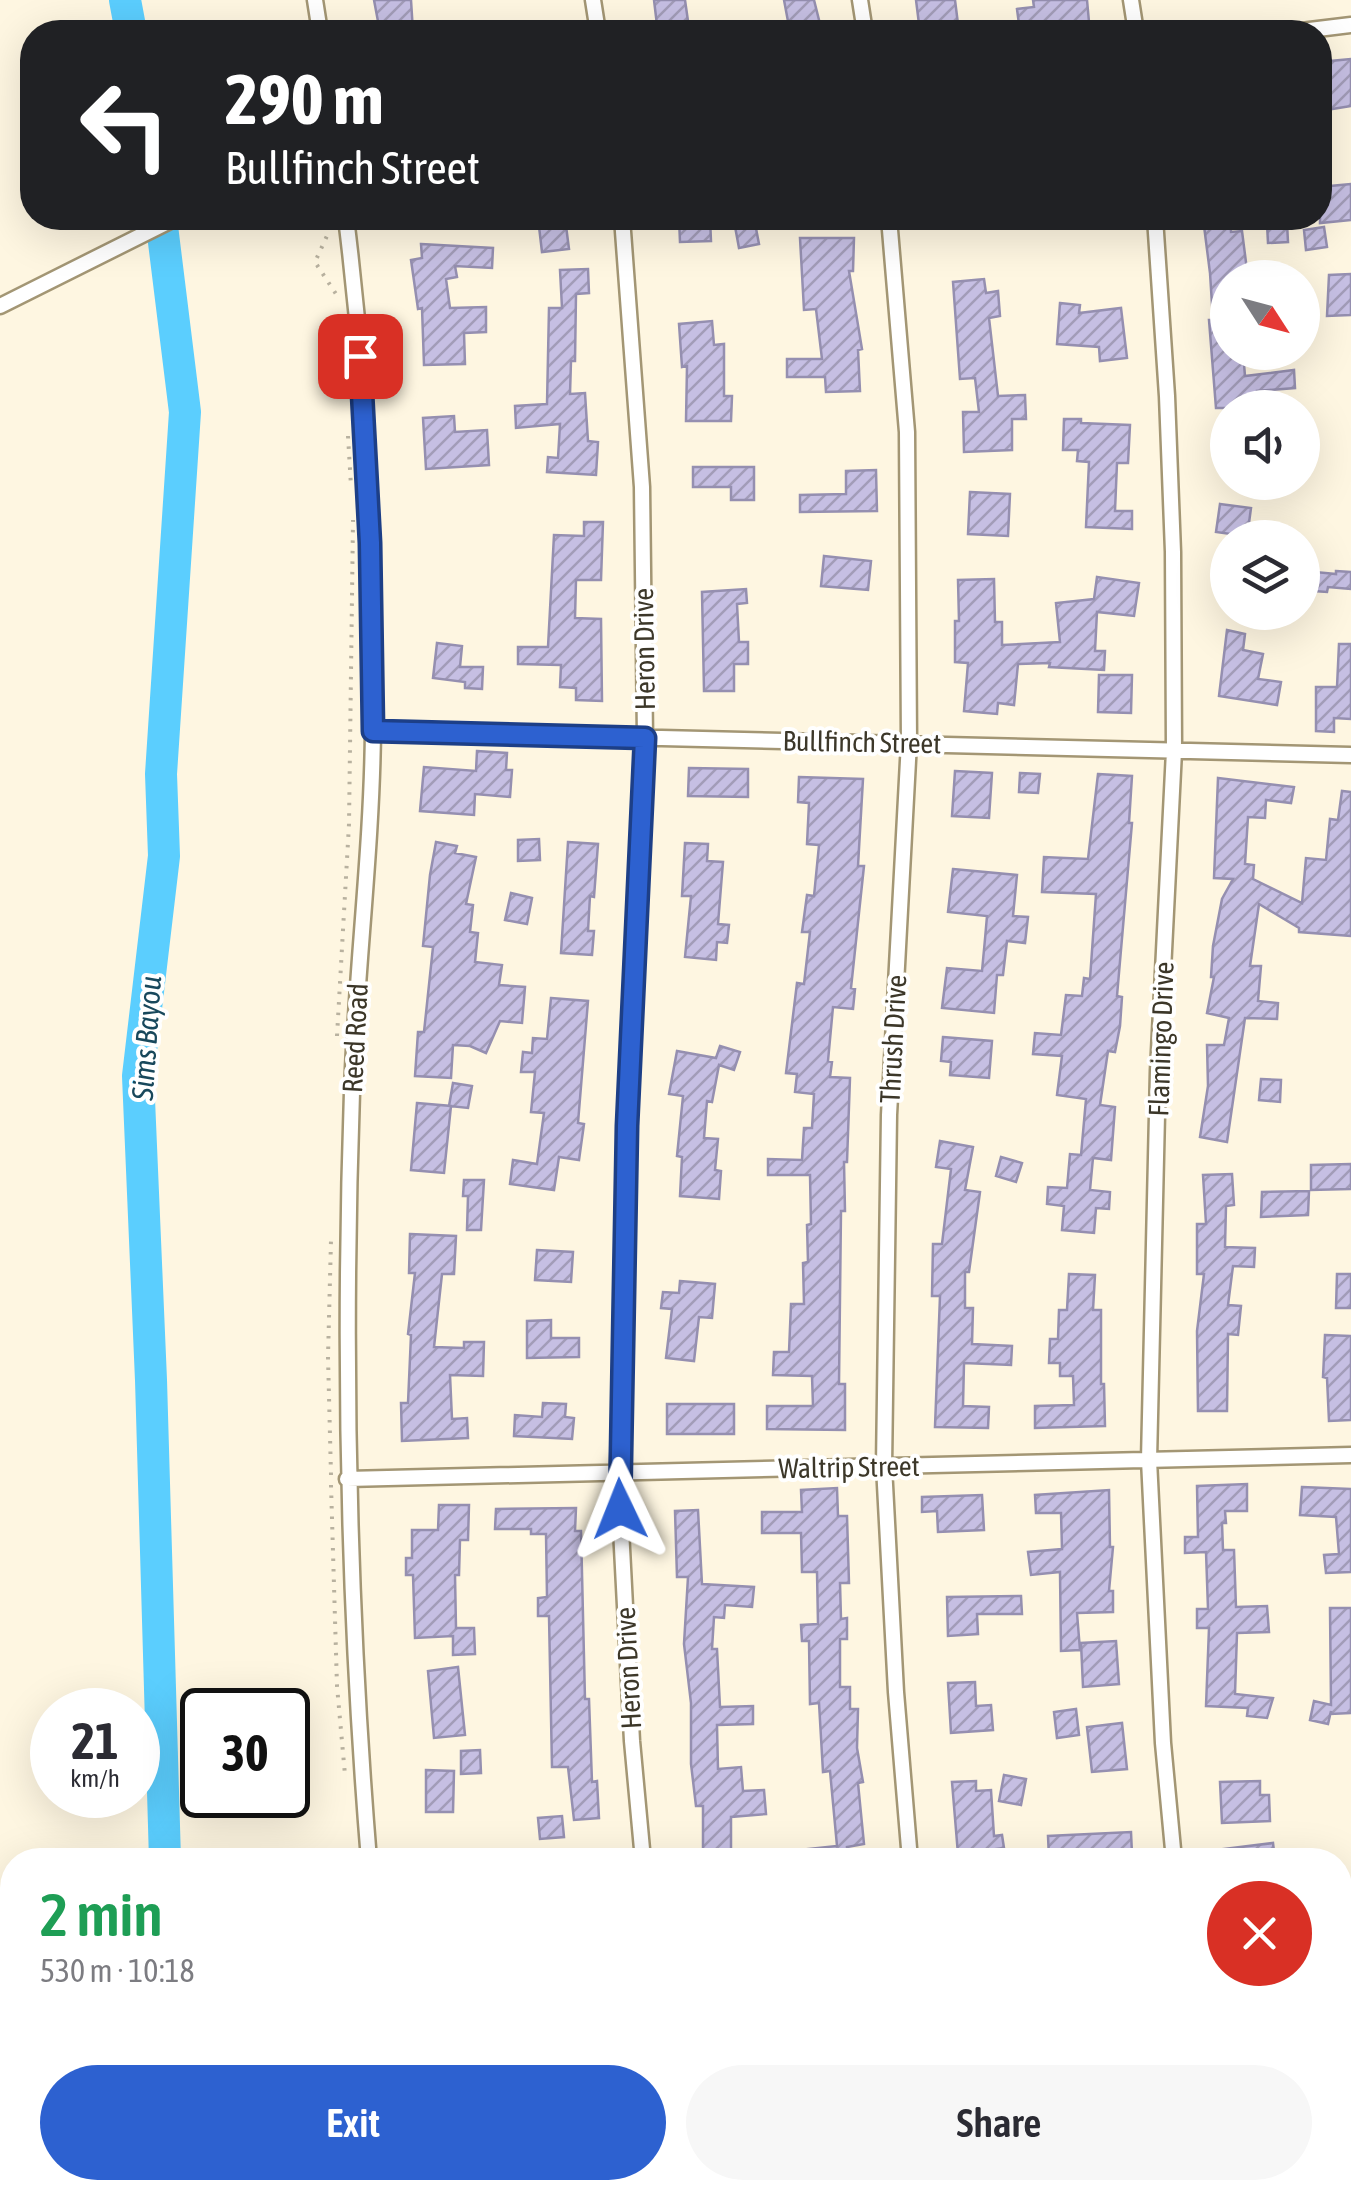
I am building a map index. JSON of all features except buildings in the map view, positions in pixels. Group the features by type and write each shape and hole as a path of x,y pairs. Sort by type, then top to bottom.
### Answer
{"street":[{"path":"0,306 152,230"},
{"name":"Reed Road","path":"347,230 358,318 370,543 373,731 352,1090 347,1478 355,1694 367,1848"},
{"name":"Heron Drive","path":"623,230 642,487 645,738 627,1107 618,1471 632,1740 642,1848"},
{"name":"Thrush Drive","path":"889,230 907,432 908,742 890,1114 884,1466 909,1848"},
{"name":"Flamingo Drive","path":"1156,230 1173,552 1174,751 1158,1071 1150,1460 1163,1743 1173,1848"},
{"name":"Bullfinch Street","path":"373,731 1351,755"},
{"name":"Waltrip Street","path":"347,1478 1351,1454"}],"waterway":[{"name":"Sims Bayou","path":"125,0 129,20"},
{"name":"Sims Bayou","path":"162,230 185,412 161,774 164,856 138,1076 165,1848"}],"route":[{"path":"360,356 370,543 373,731 645,738 627,1126 620,1509"}]}
